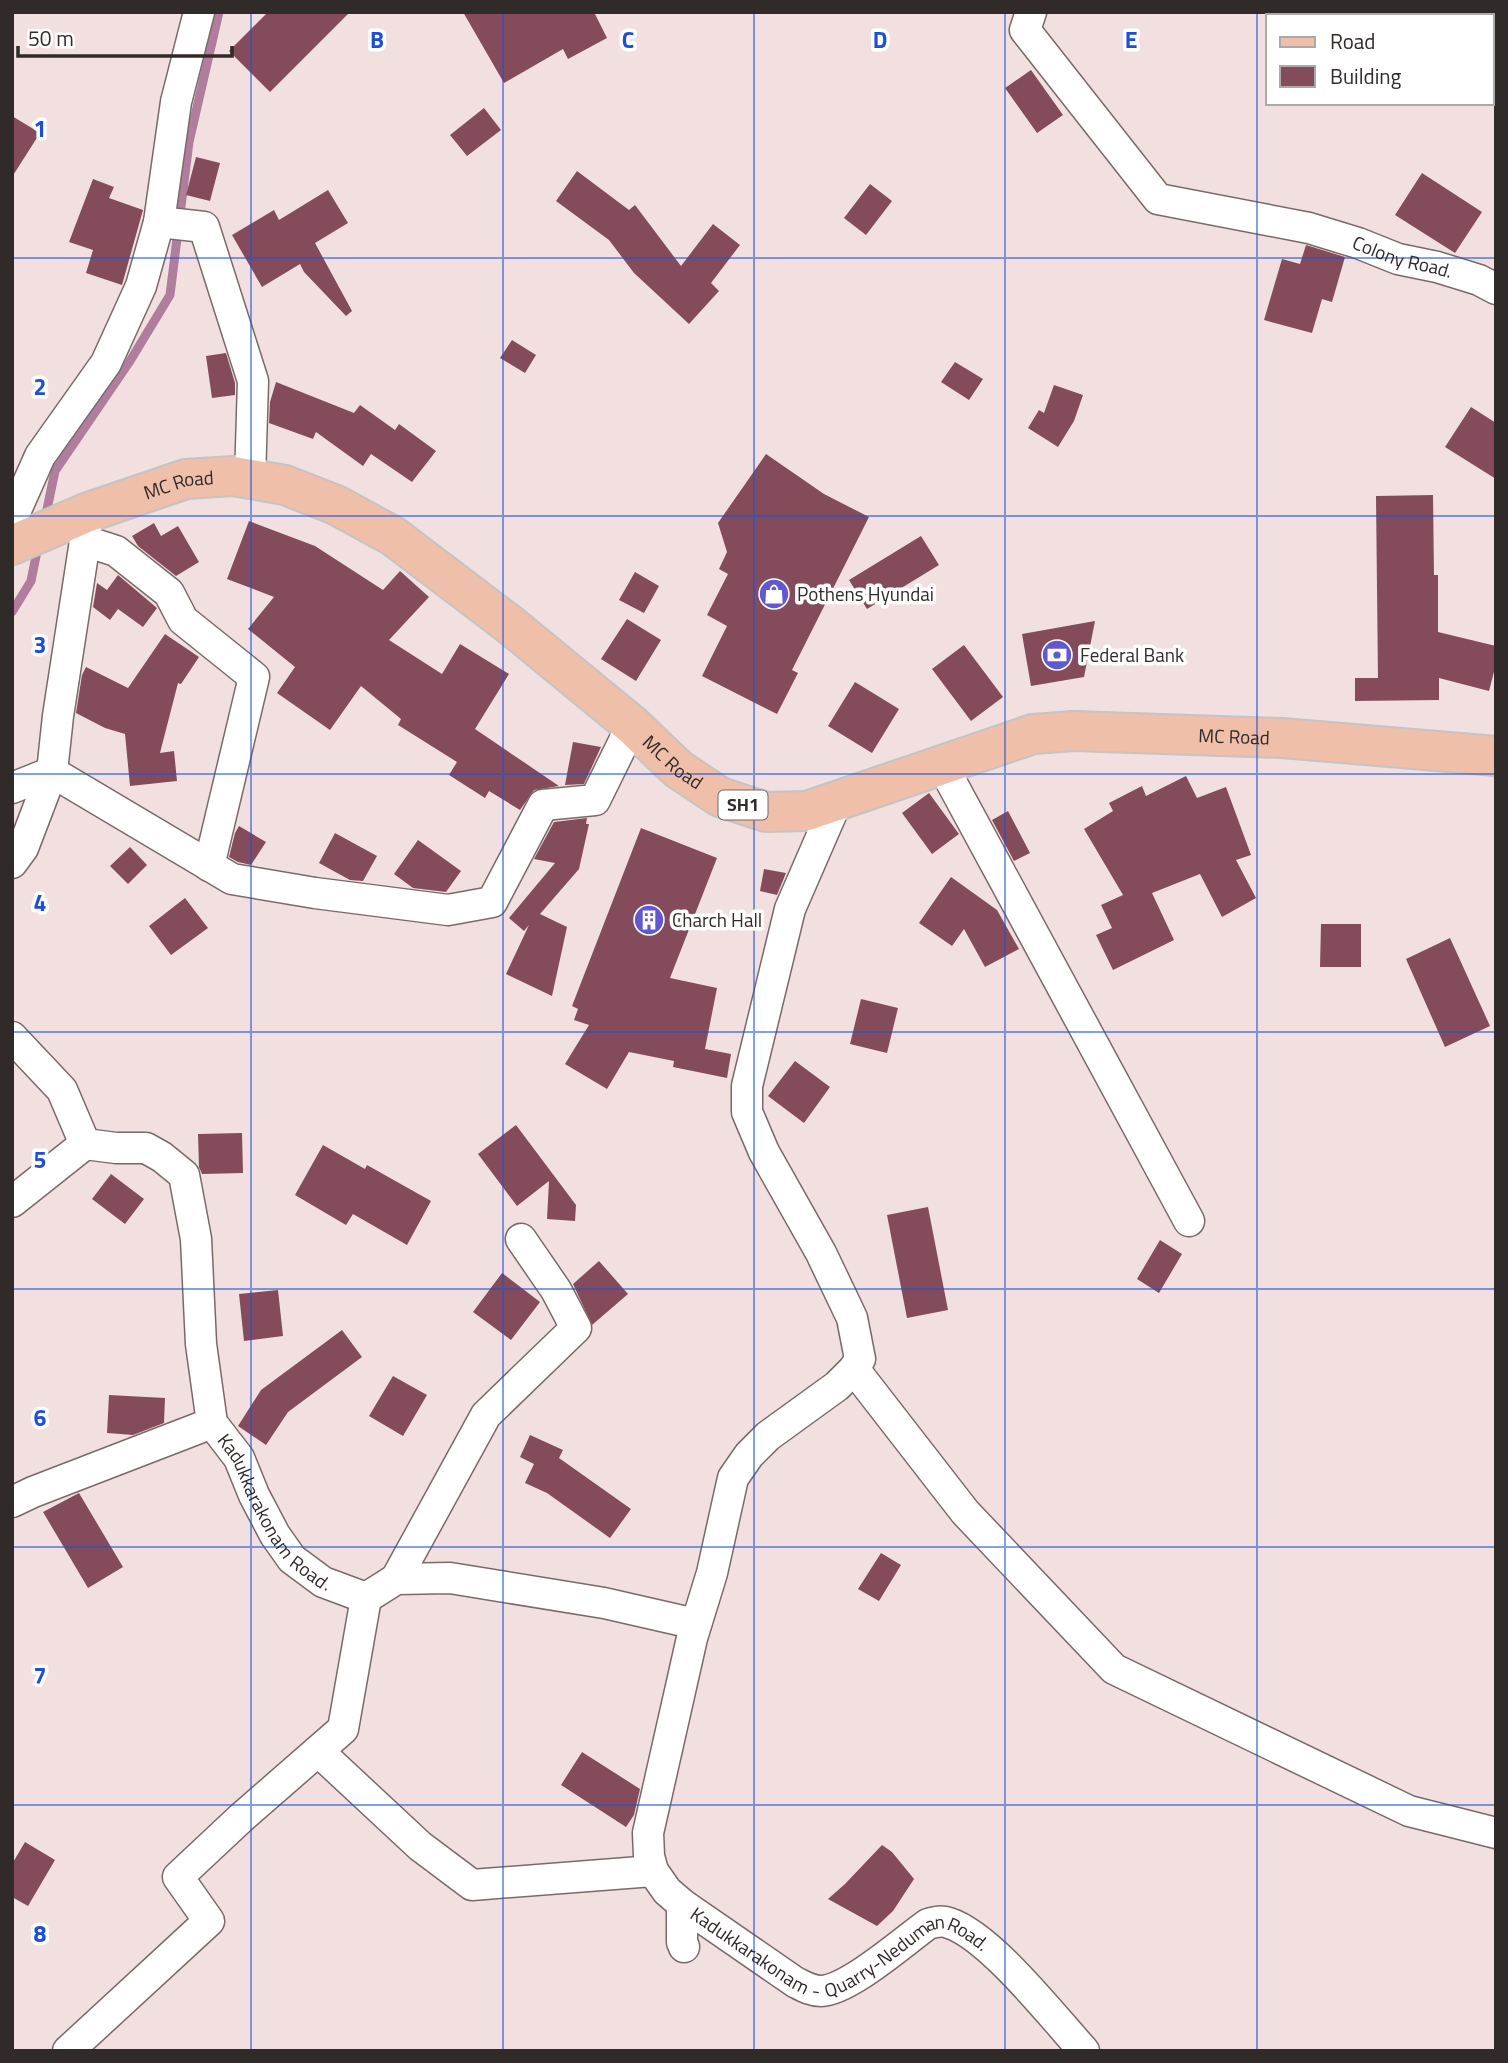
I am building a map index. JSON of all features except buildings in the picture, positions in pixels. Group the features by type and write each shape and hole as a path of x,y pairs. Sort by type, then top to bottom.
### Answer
{"main road":[{"name":"MC Road","path":"12,545 86,527 186,480 233,476 285,485 323,500 393,536 509,624 632,725 678,769 720,797 766,812 807,811 1033,734 1074,730 1282,738 1496,756"}],"street":[{"path":"12,519 40,456 106,363 141,286 159,222 176,102 199,12"},
{"name":"Colony Road.","path":"1031,12 1025,30 1158,199 1309,228 1358,243 1398,260 1437,267 1479,280 1496,289"},
{"path":"159,222 204,227 253,381 250,479"},
{"path":"12,863 23,848 51,772 86,527"},
{"path":"86,527 169,593 183,620 254,677 209,866"},
{"path":"51,772 232,879 315,893 447,909 492,902 534,817 543,805 595,800 632,725"},
{"path":"942,765 1189,1221"},
{"path":"12,788 51,772"},
{"path":"837,801 790,909 747,1086 747,1112 764,1152 821,1253 852,1318 860,1359 854,1369 965,1512 1114,1669 1409,1811 1496,1833"},
{"path":"12,1037 62,1090 85,1144 12,1202"},
{"name":"Kadukkarakonam Road.","path":"85,1144 146,1148 184,1175 196,1238 201,1344 212,1423 239,1458 254,1495 275,1535 292,1559 323,1582 366,1598"},
{"path":"68,2051 209,1921 178,1877 343,1729 366,1598 396,1579 486,1415 576,1328 556,1290 521,1239"},
{"name":"Kadukkarakonam - Quarry-Neduman Road.","path":"854,1369 826,1394 768,1436 749,1455 733,1478 648,1833 653,1871 667,1891 682,1904 795,1982 813,1990 824,1991 859,1975 928,1924 942,1921 952,1923 987,1947 1012,1971 1084,2051"},
{"path":"12,1502 212,1423"},
{"path":"396,1579 450,1578 604,1603 696,1624"},
{"path":"318,1751 420,1846 471,1885 653,1871"},
{"path":"682,1904 684,1947"}],"waterway":[{"path":"45,519 55,471 130,361 170,295 189,142 219,12"},
{"path":"12,612 31,581 38,546"}],"place":[{"name":"Pothens Hyundai","path":"774,594"},
{"name":"Federal Bank","path":"1057,655"},
{"name":"Charch Hall","path":"649,920"}]}
